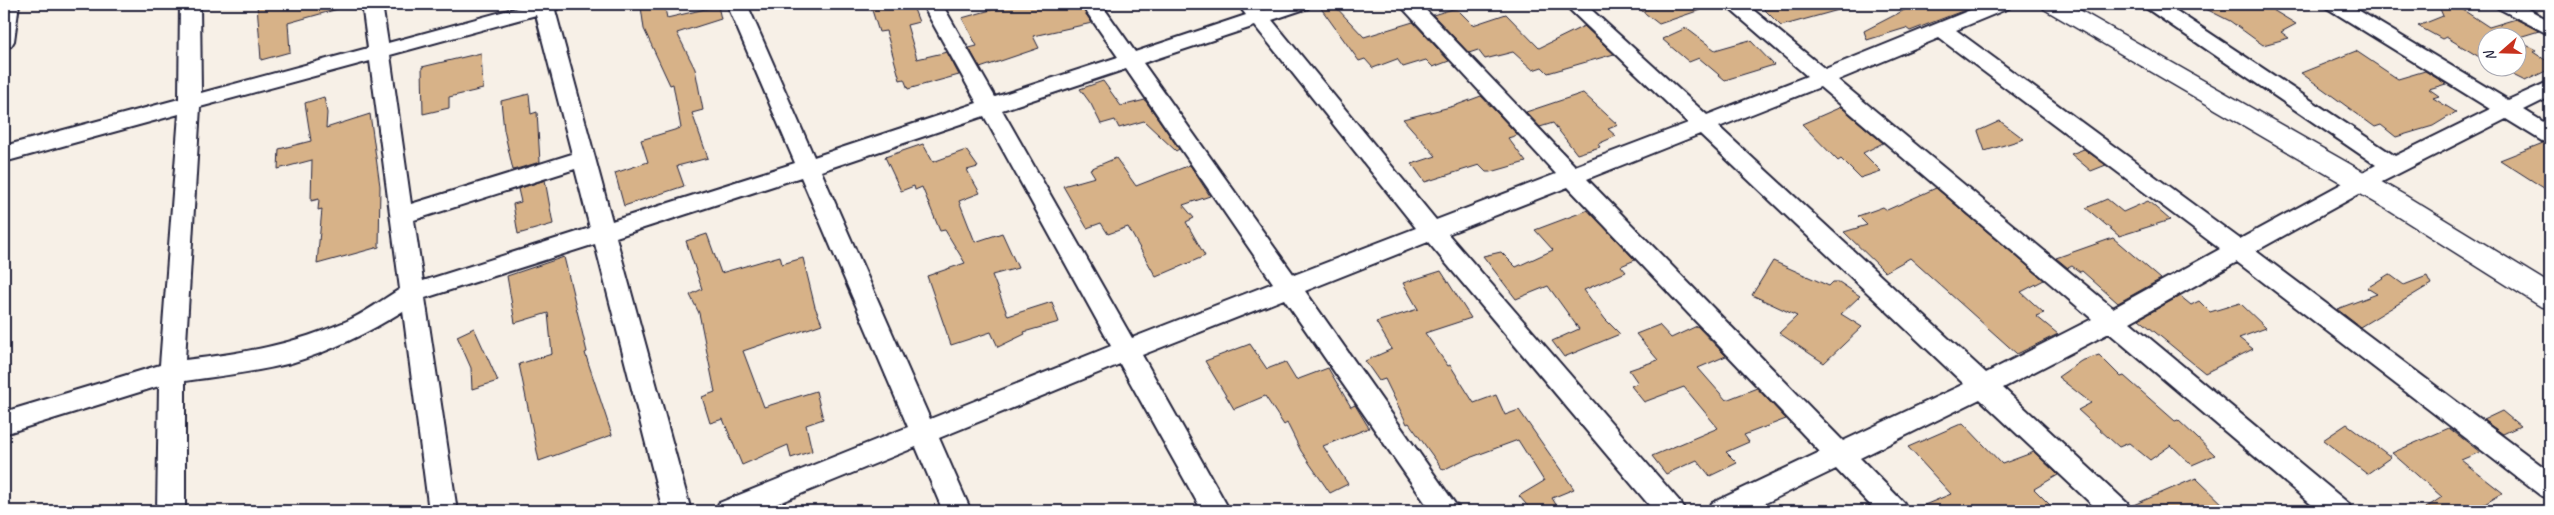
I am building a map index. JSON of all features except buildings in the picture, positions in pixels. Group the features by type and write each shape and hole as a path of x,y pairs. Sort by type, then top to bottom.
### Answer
{"main road":[{"path":"2052,4 2545,289"}],"street":[{"path":"171,511 172,372 190,104 190,4"},
{"path":"372,4 443,511"},
{"path":"737,4 956,511"},
{"path":"932,4 988,108 1216,511"},
{"path":"1091,4 1129,61 1446,511"},
{"path":"4,423 172,372 242,363 290,353 357,327 413,293 1129,61 1253,10 1300,4"},
{"path":"1408,4 1894,511"},
{"path":"1574,4 2117,511"},
{"path":"1734,4 2338,511"},
{"path":"729,511 1126,351 1289,289 1823,78 2002,4"},
{"path":"2152,4 2395,167"},
{"path":"2334,4 2550,136"},
{"path":"2505,4 2550,29"},
{"path":"4,154 547,5 584,158 677,511"},
{"path":"1253,10 1432,231 1671,511"},
{"path":"4,42 6,15"},
{"path":"1941,30 2238,250 2550,487"},
{"path":"1722,511 1842,456 1984,386 2110,321 2362,182 2550,88"},
{"path":"402,215 584,158"}]}
